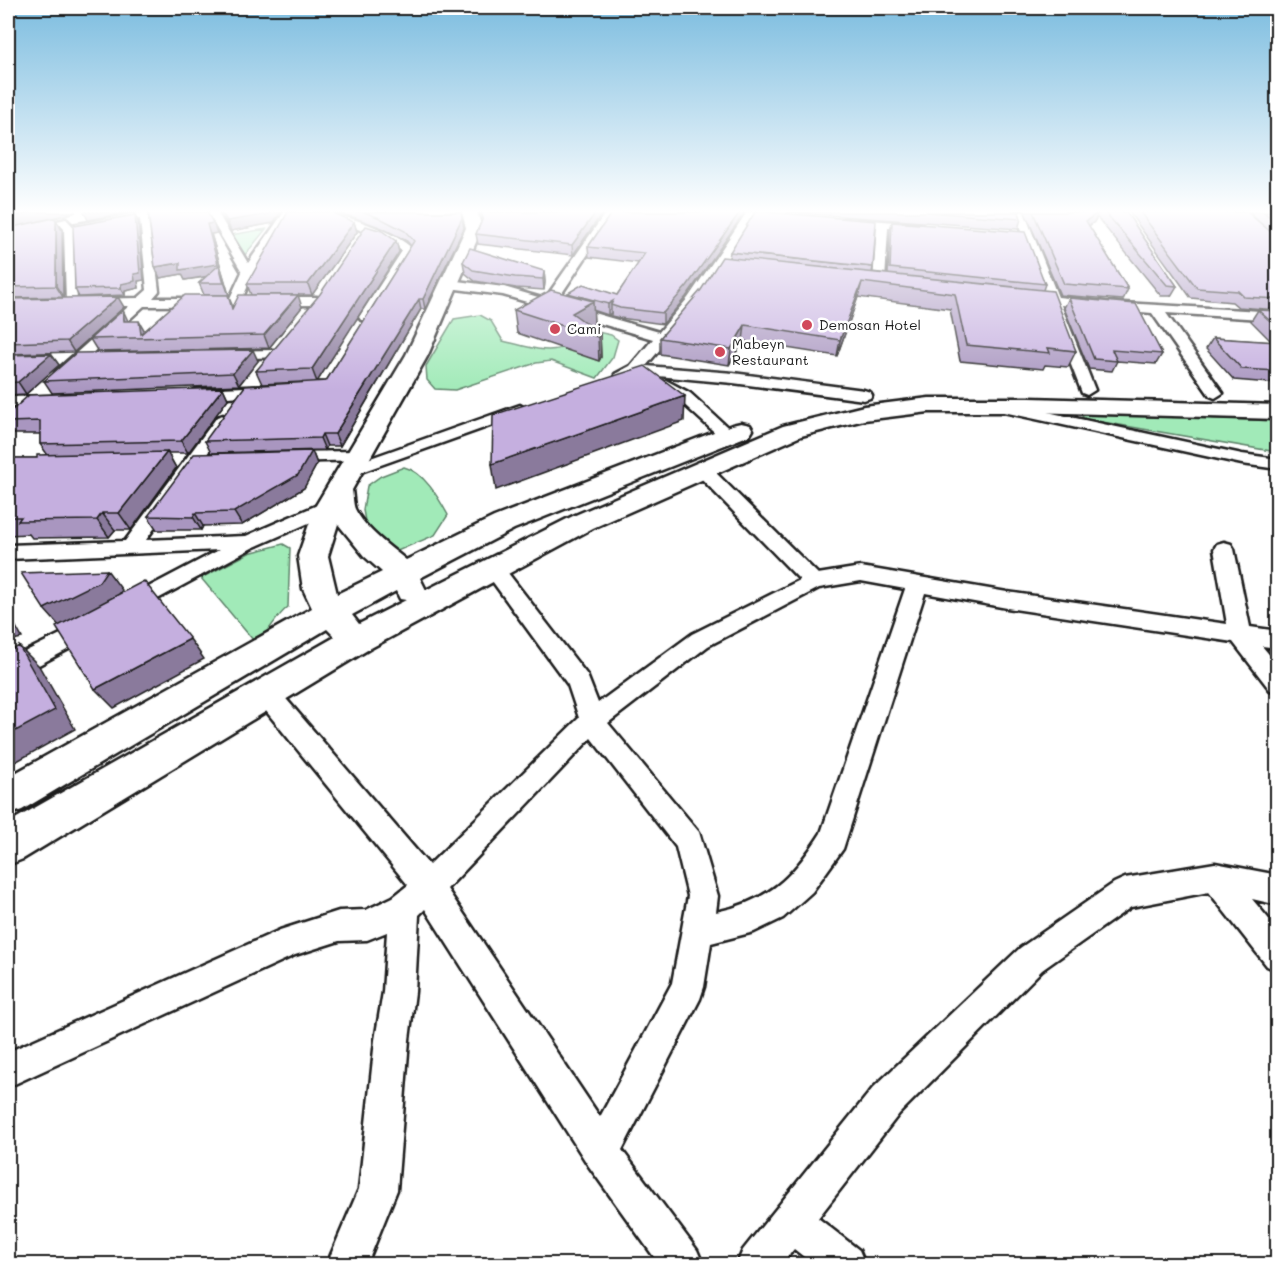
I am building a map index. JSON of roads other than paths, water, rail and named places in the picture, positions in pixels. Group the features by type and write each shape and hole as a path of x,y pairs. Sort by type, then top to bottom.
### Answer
{"main road":[{"path":"357,640 330,612 319,589 313,556 344,481 417,355 455,271"},
{"path":"8,797 402,573 504,523 782,414 864,395 908,391 1087,390 1278,393"},
{"path":"8,845 357,640 583,522 792,432 864,414 929,405 1278,412"},
{"path":"344,481 341,509 374,549 402,573 420,607"}],"street":[{"path":"65,271 65,303 235,301 320,297 303,319"},
{"path":"30,402 153,291 151,271"},
{"path":"359,329 395,271"},
{"path":"548,304 570,271"},
{"path":"635,369 718,271"},
{"path":"879,281 880,271"},
{"path":"1039,271 1087,390"},
{"path":"235,301 248,272"},
{"path":"449,284 504,291 663,338"},
{"path":"1017,296 1156,309 1186,306 1278,316"},
{"path":"1156,309 1215,393"},
{"path":"131,547 244,392 278,350 205,356"},
{"path":"55,359 102,358"},
{"path":"635,369 684,396 728,435"},
{"path":"602,381 635,369 864,395"},
{"path":"184,395 289,390"},
{"path":"11,409 30,402 66,400"},
{"path":"8,672 249,542 344,481 536,405"},
{"path":"988,405 1278,464"},
{"path":"265,458 344,481"},
{"path":"172,460 219,459"},
{"path":"703,470 814,582"},
{"path":"8,552 249,542"},
{"path":"1224,549 1240,634 1278,683"},
{"path":"494,569 579,682 592,721 689,842 703,896 688,987 601,1152"},
{"path":"8,1070 291,941 339,926 367,925 416,898 592,721 700,640 814,582 861,574 1006,600 1278,640"},
{"path":"697,931 760,914 781,900 812,870 833,840 917,584"},
{"path":"8,663 32,658"},
{"path":"266,693 683,1264"},
{"path":"757,1264 886,1101 1031,959 1125,893 1215,877 1278,890"},
{"path":"1215,877 1278,955"},
{"path":"347,1264 378,1190 392,1040 416,898"},
{"path":"791,1222 845,1264"}],"place":[{"name":"Demosan Hotel","path":"807,325"},
{"name":"Cami","path":"555,329"},
{"name":"Mabeyn Restaurant","path":"720,352"}]}
